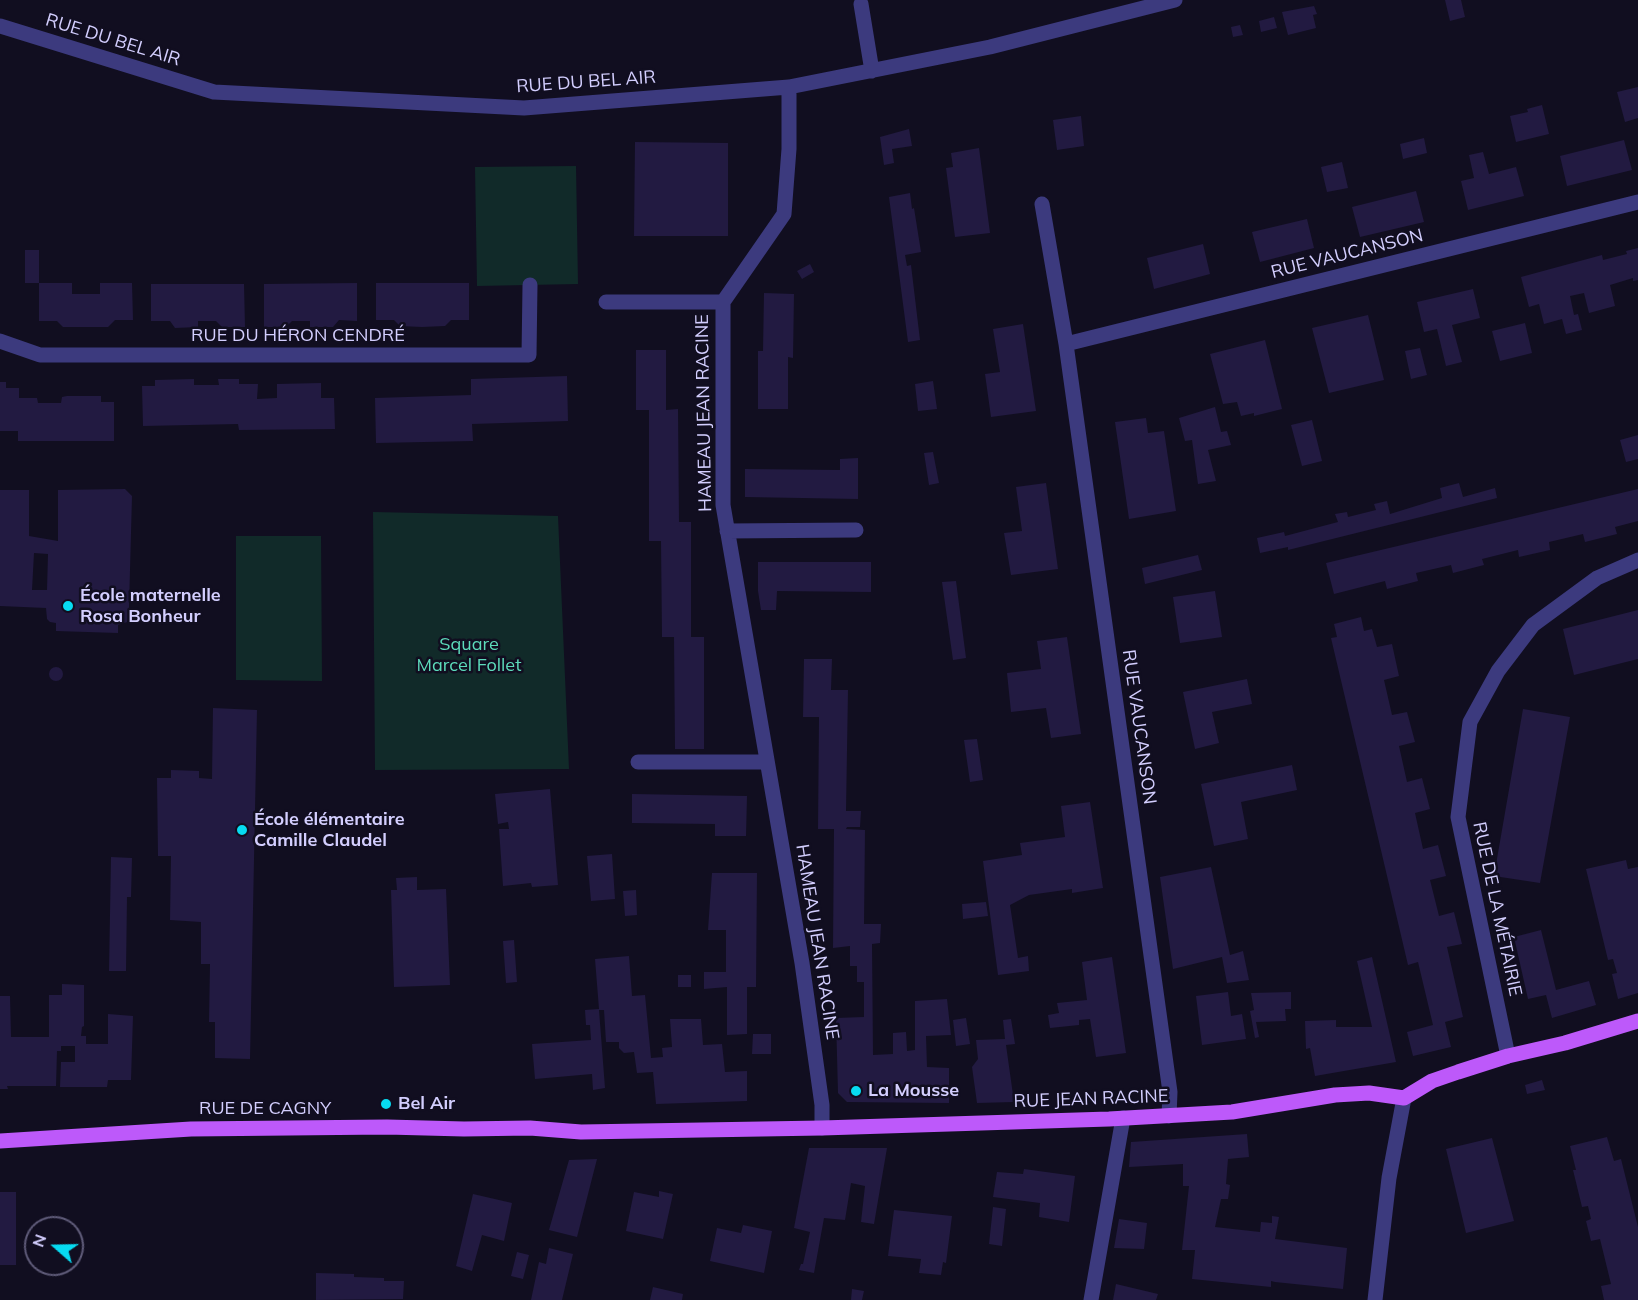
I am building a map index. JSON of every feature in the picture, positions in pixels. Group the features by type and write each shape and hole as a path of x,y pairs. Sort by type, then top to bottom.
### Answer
{"main road":[{"path":"1404,1098 1432,1081 1508,1056 1565,1043 1638,1021"},
{"name":"RUE JEAN RACINE","path":"530,1128 581,1132 822,1128 1123,1118 1232,1112 1335,1095 1369,1093 1404,1098"},
{"name":"RUE DE CAGNY","path":"0,1142 191,1129 530,1128"}],"street":[{"name":"RUE DU BEL AIR","path":"0,26 214,92 524,108 789,87 990,47 1175,0"},
{"path":"861,4 872,71"},
{"path":"723,302 784,214 789,149 789,87"},
{"name":"RUE VAUCANSON","path":"1066,344 1638,202"},
{"name":"RUE VAUCANSON","path":"1042,204 1066,344 1170,1092 1168,1116"},
{"name":"RUE DU HÉRON CENDRÉ","path":"0,341 40,355 528,355 530,285"},
{"name":"HAMEAU JEAN RACINE","path":"606,302 723,302 723,505 802,963 822,1105 822,1128"},
{"name":"HAMEAU JEAN RACINE","path":"727,531 856,530"},
{"name":"RUE DE LA MÉTAIRIE","path":"1508,1056 1458,817 1470,722 1498,671 1533,625 1597,578 1638,560"},
{"path":"638,762 767,762"},
{"path":"1375,1300 1389,1178 1404,1098"},
{"path":"1091,1300 1123,1118"}],"green space":[{"path":"576,166 578,284 477,286 475,167"},
{"name":"Square Marcel Follet","path":"373,512 558,516 569,769 375,770"},
{"path":"236,536 321,536 322,681 236,680"}],"building":[{"path":"1445,0 1461,0 1465,17 1450,21"},
{"path":"1314,6 1317,14 1313,15 1316,28 1288,35 1282,12"},
{"path":"1274,17 1277,28 1261,32 1259,21"},
{"path":"1240,25 1243,35 1233,37 1231,27"},
{"path":"1638,87 1638,118 1625,122 1617,92"},
{"path":"1542,105 1549,134 1516,142 1510,116 1528,112 1527,109"},
{"path":"1081,116 1084,146 1057,150 1053,120"},
{"path":"909,129 912,146 892,149 894,163 884,165 880,137"},
{"path":"1424,138 1427,153 1403,159 1400,144"},
{"path":"1624,140 1632,170 1567,186 1560,156"},
{"path":"635,142 728,143 728,236 634,236"},
{"path":"979,148 990,233 955,237 946,168 953,167 951,153"},
{"path":"1483,152 1489,174 1516,167 1524,196 1468,210 1461,181 1474,178 1469,155"},
{"path":"1342,162 1348,188 1327,192 1321,167"},
{"path":"1416,191 1424,222 1360,237 1352,207"},
{"path":"910,193 921,252 905,255 907,266 911,265 920,340 908,342 889,197"},
{"path":"1307,219 1314,248 1260,262 1252,232"},
{"path":"1203,244 1210,274 1154,289 1147,258"},
{"path":"1638,248 1638,280 1633,281 1633,278 1610,285 1615,306 1589,313 1584,293 1570,296 1574,315 1578,314 1582,330 1566,334 1562,319 1544,324 1539,304 1529,307 1521,277 1602,255 1603,260 1627,254 1626,251"},
{"path":"25,250 39,250 39,283 25,283"},
{"path":"810,264 814,272 802,279 797,271"},
{"path":"39,283 72,283 72,294 100,294 100,283 132,283 133,320 115,320 108,327 63,327 57,321 39,321"},
{"path":"357,283 357,321 339,320 333,327 310,327 310,321 292,321 286,327 264,327 264,284"},
{"path":"376,283 469,283 469,320 451,320 445,326 422,327 400,326 394,320 376,320"},
{"path":"151,284 244,284 245,327 222,327 216,321 198,321 198,327 175,328 170,321 151,321"},
{"path":"1473,289 1480,318 1452,325 1462,362 1446,366 1437,329 1424,332 1417,302"},
{"path":"764,293 794,294 793,358 788,357 788,409 758,409 758,351 763,351"},
{"path":"1368,315 1384,380 1329,393 1312,328"},
{"path":"1525,323 1532,353 1500,361 1492,331"},
{"path":"1023,324 1036,411 991,417 985,374 1000,372 993,329"},
{"path":"1265,340 1282,409 1254,416 1254,413 1241,416 1237,402 1223,404 1210,354"},
{"path":"1420,348 1427,375 1411,379 1405,351"},
{"path":"636,350 666,350 666,410 678,409 679,522 691,522 691,637 704,637 704,749 675,749 674,637 662,637 661,541 649,541 649,410 636,410"},
{"path":"567,376 568,421 472,424 473,441 376,443 375,398 471,395 471,379"},
{"path":"194,379 194,385 219,385 218,379 239,379 239,384 258,384 257,399 277,398 277,384 321,383 321,398 334,398 335,429 239,430 238,424 143,426 142,386 155,386 155,380"},
{"path":"933,381 937,409 918,411 915,384"},
{"path":"0,382 6,382 6,388 19,388 19,398 37,398 38,403 61,403 62,397 67,396 101,396 101,402 114,402 114,441 18,441 18,431 0,431"},
{"path":"1215,407 1221,432 1227,431 1231,445 1208,450 1216,481 1198,484 1192,440 1185,441 1179,418"},
{"path":"1146,418 1148,433 1164,431 1176,511 1129,519 1115,422"},
{"path":"1312,420 1322,461 1302,466 1291,425"},
{"path":"1638,435 1638,459 1626,462 1620,440"},
{"path":"933,452 939,483 929,485 924,453"},
{"path":"858,458 858,499 745,497 745,469 840,470 840,459"},
{"path":"1046,483 1058,569 1011,575 1004,533 1022,531 1016,487"},
{"path":"1459,483 1463,497 1495,488 1497,498 1288,550 1288,547 1260,553 1257,538 1284,532 1285,536 1338,522 1335,514 1347,512 1348,517 1376,510 1374,504 1387,501 1390,514 1442,498 1440,488"},
{"path":"125,489 132,496 130,613 127,622 118,625 118,633 56,631 56,623 47,619 46,608 0,606 0,490 29,490 29,536 58,541 58,490","holes":["34,553 48,554 47,590 32,590"]},
{"path":"1638,489 1638,521 1615,527 1617,534 1585,542 1583,534 1549,542 1550,550 1519,557 1518,550 1482,559 1484,565 1453,573 1451,565 1416,573 1418,581 1387,589 1385,581 1334,594 1326,563"},
{"path":"1198,555 1202,570 1145,584 1142,568"},
{"path":"758,562 871,562 871,592 777,591 776,610 761,610 758,591"},
{"path":"956,581 966,658 953,660 942,582"},
{"path":"1215,591 1222,637 1180,643 1173,597"},
{"path":"1638,610 1638,659 1574,675 1563,629"},
{"path":"1361,617 1364,631 1372,629 1377,647 1392,644 1399,676 1384,680 1392,715 1407,712 1415,742 1399,746 1407,782 1422,778 1430,809 1415,813 1423,849 1438,845 1446,876 1430,880 1439,916 1454,912 1462,944 1447,947 1463,1017 1445,1022 1451,1047 1413,1056 1407,1032 1433,1025 1418,962 1408,965 1331,638 1337,637 1334,624"},
{"path":"1067,637 1081,734 1051,738 1046,708 1011,712 1007,673 1041,669 1037,641"},
{"path":"804,659 832,659 831,690 848,690 846,811 861,811 860,827 847,827 846,829 865,830 864,924 881,924 880,943 872,944 873,1055 893,1054 893,1033 906,1032 907,1051 915,1050 915,1001 947,999 951,1035 926,1036 927,1067 949,1068 949,1103 847,1102 838,1093 836,1018 864,1017 864,982 857,982 857,966 850,966 850,946 833,948 834,829 818,829 819,717 803,717"},
{"path":"53,667 59,667 63,674 59,681 53,681 49,677 49,671"},
{"path":"1247,679 1252,704 1212,712 1219,743 1195,749 1183,692"},
{"path":"213,708 257,710 250,1059 215,1058 215,1022 209,1022 210,964 201,964 201,922 170,920 171,856 158,856 157,778 171,778 171,770 199,771 199,778 212,779"},
{"path":"1523,709 1570,717 1540,883 1494,876"},
{"path":"977,739 983,780 970,782 964,740"},
{"path":"1292,765 1297,790 1241,802 1248,839 1214,846 1201,784"},
{"path":"550,789 558,885 532,887 531,883 503,886 499,829 509,829 508,822 498,824 495,794"},
{"path":"632,794 747,796 746,836 715,836 715,824 632,823"},
{"path":"1090,802 1103,888 1072,893 1072,889 1029,895 1010,905 1018,958 1028,956 1029,971 998,975 983,861 1022,855 1020,843 1065,837 1061,806"},
{"path":"612,854 615,899 591,901 587,856"},
{"path":"111,857 132,858 131,897 127,897 126,971 109,971"},
{"path":"1626,860 1628,869 1638,867 1638,993 1618,999 1612,974 1617,973 1613,959 1608,960 1586,869"},
{"path":"1211,867 1230,955 1243,951 1249,980 1227,983 1222,957 1173,969 1160,877"},
{"path":"712,873 757,873 756,987 747,987 747,1034 727,1035 727,987 704,989 704,972 726,972 726,930 708,930"},
{"path":"417,877 417,890 446,889 450,985 394,987 391,890 397,890 396,878"},
{"path":"636,890 637,915 625,916 623,891"},
{"path":"986,902 988,916 963,919 962,904"},
{"path":"1541,930 1556,990 1589,981 1596,1005 1552,1018 1546,995 1528,999 1514,937"},
{"path":"514,940 517,982 506,983 503,941"},
{"path":"629,956 632,996 645,995 651,1058 663,1057 662,1048 672,1047 670,1019 701,1019 703,1045 722,1044 725,1072 747,1071 747,1101 656,1104 653,1072 637,1073 634,1052 624,1053 619,1048 619,1042 606,1042 604,1010 599,1010 605,1088 593,1090 592,1074 535,1079 532,1044 591,1040 590,1025 586,1025 585,1010 599,1009 595,959"},
{"path":"1112,957 1126,1053 1096,1057 1090,1019 1079,1020 1079,1025 1050,1028 1048,1015 1059,1013 1057,1003 1087,1000 1082,962"},
{"path":"1372,957 1396,1062 1315,1076 1310,1048 1306,1049 1305,1021 1336,1020 1336,1027 1372,1027 1357,961"},
{"path":"678,975 691,975 691,987 678,987"},
{"path":"62,984 84,985 84,1026 81,1036 86,1036 86,1044 108,1044 108,1014 133,1016 131,1080 108,1080 107,1087 60,1087 61,1062 75,1062 75,1046 61,1046 61,1051 57,1051 56,1086 7,1086 8,1089 0,1089 0,996 10,996 11,1037 49,1037 49,995 62,995"},
{"path":"1228,992 1231,1016 1242,1014 1246,1039 1202,1045 1196,996"},
{"path":"1291,992 1291,1009 1285,1009 1286,1021 1256,1022 1259,1037 1255,1038 1250,1011 1254,1010 1251,993"},
{"path":"966,1018 970,1044 956,1046 953,1020"},
{"path":"1011,1019 1015,1044 1006,1045 1014,1102 977,1103 972,1067 978,1059 976,1040 1005,1039 1003,1020"},
{"path":"753,1034 771,1034 771,1054 752,1054"},
{"path":"1542,1080 1545,1090 1527,1094 1525,1085"},
{"path":"1247,1134 1249,1157 1228,1159 1226,1184 1230,1185 1228,1199 1221,1199 1215,1227 1260,1232 1261,1222 1272,1223 1272,1216 1279,1217 1275,1239 1347,1248 1343,1289 1271,1281 1271,1287 1192,1279 1195,1250 1182,1250 1189,1186 1183,1186 1183,1164 1129,1167 1131,1142"},
{"path":"1607,1137 1614,1161 1621,1159 1638,1227 1638,1300 1604,1300 1601,1286 1611,1284 1600,1239 1591,1241 1586,1221 1591,1219 1588,1206 1582,1207 1573,1170 1576,1170 1570,1146"},
{"path":"1492,1138 1514,1221 1466,1233 1446,1149"},
{"path":"809,1148 887,1148 874,1224 861,1222 865,1186 851,1183 845,1220 824,1218 814,1273 799,1270 803,1264 810,1232 794,1228"},
{"path":"597,1159 577,1237 549,1230 569,1160"},
{"path":"1024,1169 1075,1176 1069,1222 1039,1217 1040,1203 993,1197 997,1172 1023,1174"},
{"path":"659,1191 673,1194 663,1239 626,1231 634,1192 659,1197"},
{"path":"0,1192 16,1192 16,1265 0,1265"},
{"path":"473,1194 512,1203 504,1241 482,1235 472,1271 456,1266"},
{"path":"993,1207 1006,1209 1002,1246 989,1244"},
{"path":"894,1210 952,1216 946,1263 943,1262 941,1275 919,1273 921,1259 888,1256"},
{"path":"1119,1219 1147,1223 1144,1249 1114,1248"},
{"path":"743,1225 772,1231 764,1273 710,1261 717,1228 741,1233"},
{"path":"549,1248 573,1254 562,1300 531,1300 539,1262 546,1264"},
{"path":"517,1252 529,1255 523,1279 511,1276"},
{"path":"316,1273 354,1274 354,1277 404,1281 403,1299 316,1300"},
{"path":"1116,1284 1158,1294 1156,1300 1113,1300"},
{"path":"653,1287 683,1294 682,1300 650,1300"},
{"path":"852,1289 864,1291 862,1300 851,1300"}],"place":[{"name":"École maternelle Rosa Bonheur","path":"68,606"},
{"name":"École élémentaire Camille Claudel","path":"242,830"},
{"name":"La Mousse","path":"856,1091"},
{"name":"Bel Air","path":"386,1104"}]}
